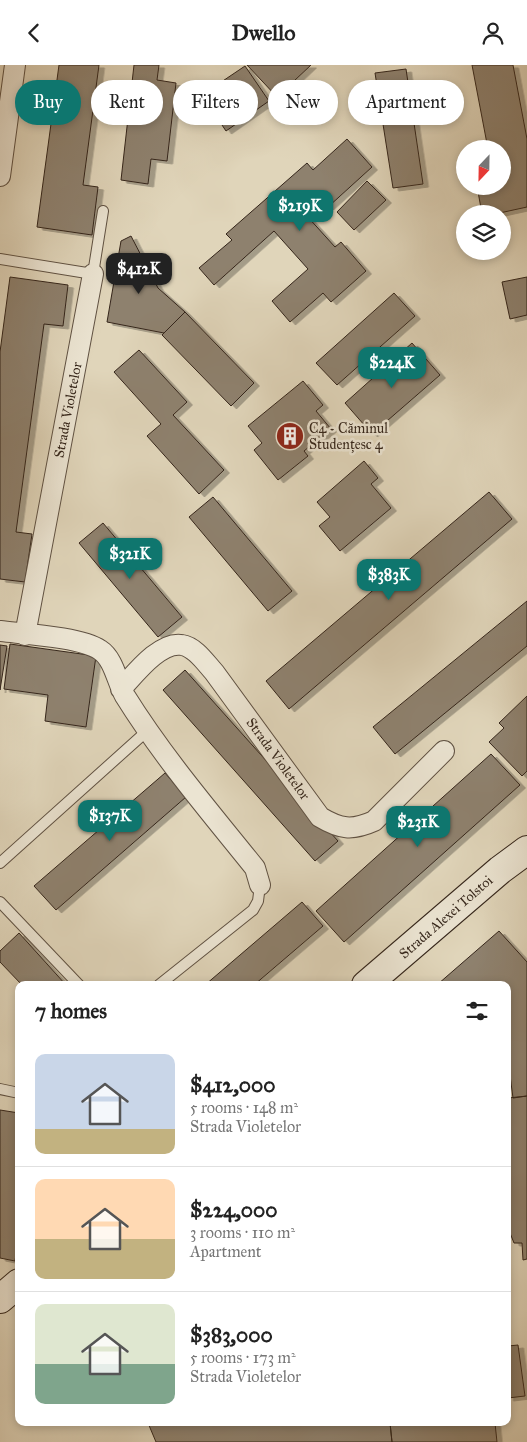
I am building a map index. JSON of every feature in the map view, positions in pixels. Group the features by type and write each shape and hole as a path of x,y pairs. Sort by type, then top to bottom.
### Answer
{"street":[{"path":"0,176 15,65"},
{"name":"Strada Violetelor","path":"25,635 93,274"},
{"path":"0,631 70,640 89,644 101,650 109,659 121,689 147,731 255,868 260,885"},
{"name":"Strada Violetelor","path":"121,689 157,651 173,645 183,645 197,653 214,671 320,817 333,825 347,828 362,827 374,821 444,751"},
{"name":"Strada Alexei Tolstoi","path":"371,981 522,858"},
{"path":"0,1299 15,1286"}],"lane":[{"path":"0,259 93,274 103,211"},
{"path":"0,863 147,731"},
{"path":"164,981 253,910 258,901 260,885"},
{"path":"0,902 75,981"},
{"path":"0,1089 15,1092"}],"building":[{"path":"59,65 99,65 97,80 91,80 91,125 83,185 98,187 92,235 37,227 51,125 81,125 81,80 57,80"},
{"path":"134,65 159,65 157,80 132,80"},
{"path":"247,65 311,65 295,80 268,80 268,87"},
{"path":"472,65 513,65 527,139 527,207 511,210 511,205 480,205 479,195 511,195 511,140 486,140"},
{"path":"245,66 255,80 224,80"},
{"path":"406,69 408,80 376,80 375,73"},
{"path":"163,81 173,83 173,109 167,161 151,159 148,184 121,180 127,125 163,125"},
{"path":"258,85 268,100 268,102 258,109"},
{"path":"222,125 235,125 226,131"},
{"path":"383,125 414,125 423,184 393,188"},
{"path":"347,139 372,167 328,207 323,202 307,216 335,247 341,242 366,271 331,302 323,293 290,322 272,301 308,269 274,231 214,285 199,268 232,240 226,234 307,163 313,170"},
{"path":"367,181 386,200 354,230 337,212"},
{"path":"131,236 158,288 185,312 164,333 107,322 121,241"},
{"path":"10,277 68,285 63,326 44,324 16,532 32,534 25,582 0,579 0,352"},
{"path":"527,277 527,315 510,319 502,282"},
{"path":"394,293 415,316 337,385 316,363"},
{"path":"185,312 254,383 231,406 162,335"},
{"path":"412,343 440,375 372,434 345,403"},
{"path":"139,350 187,402 173,415 224,470 199,494 147,436 161,424 114,372"},
{"name":"C4 - Căminul Studențesc 4","path":"303,381 323,405 316,411 331,429 304,451 308,456 278,480 254,450 262,443 248,426"},
{"path":"364,461 378,478 371,484 391,508 340,551 319,526 330,517 317,502"},
{"path":"489,492 512,519 289,709 266,681"},
{"path":"213,497 292,591 268,611 189,517"},
{"path":"103,523 182,617 158,637 79,543"},
{"path":"527,601 527,646 395,754 373,727"},
{"path":"10,644 96,656 86,727 45,721 48,695 4,689"},
{"path":"0,645 7,646 0,690"},
{"path":"185,670 338,841 315,861 163,690"},
{"path":"527,696 527,771 522,776 489,742 504,728 499,723"},
{"path":"491,754 520,785 344,942 316,911"},
{"path":"165,773 186,797 56,910 34,886"},
{"path":"302,902 323,926 259,981 210,981"},
{"path":"499,931 527,962 527,1096 513,1098 511,1083 511,981 441,981"},
{"path":"19,933 62,981 18,981 0,962 0,951"},
{"path":"527,1096 527,1259 523,1260 522,1243 514,1243 511,1236 511,1098"},
{"path":"0,1110 15,1112 15,1261 0,1258"},
{"path":"518,1345 525,1396 511,1398 511,1346"},
{"path":"149,1426 390,1426 392,1442 156,1442"},
{"path":"390,1426 495,1426 497,1442 392,1442"}],"place":[{"name":"C4 - Căminul Studențesc 4","path":"290,436"}]}
